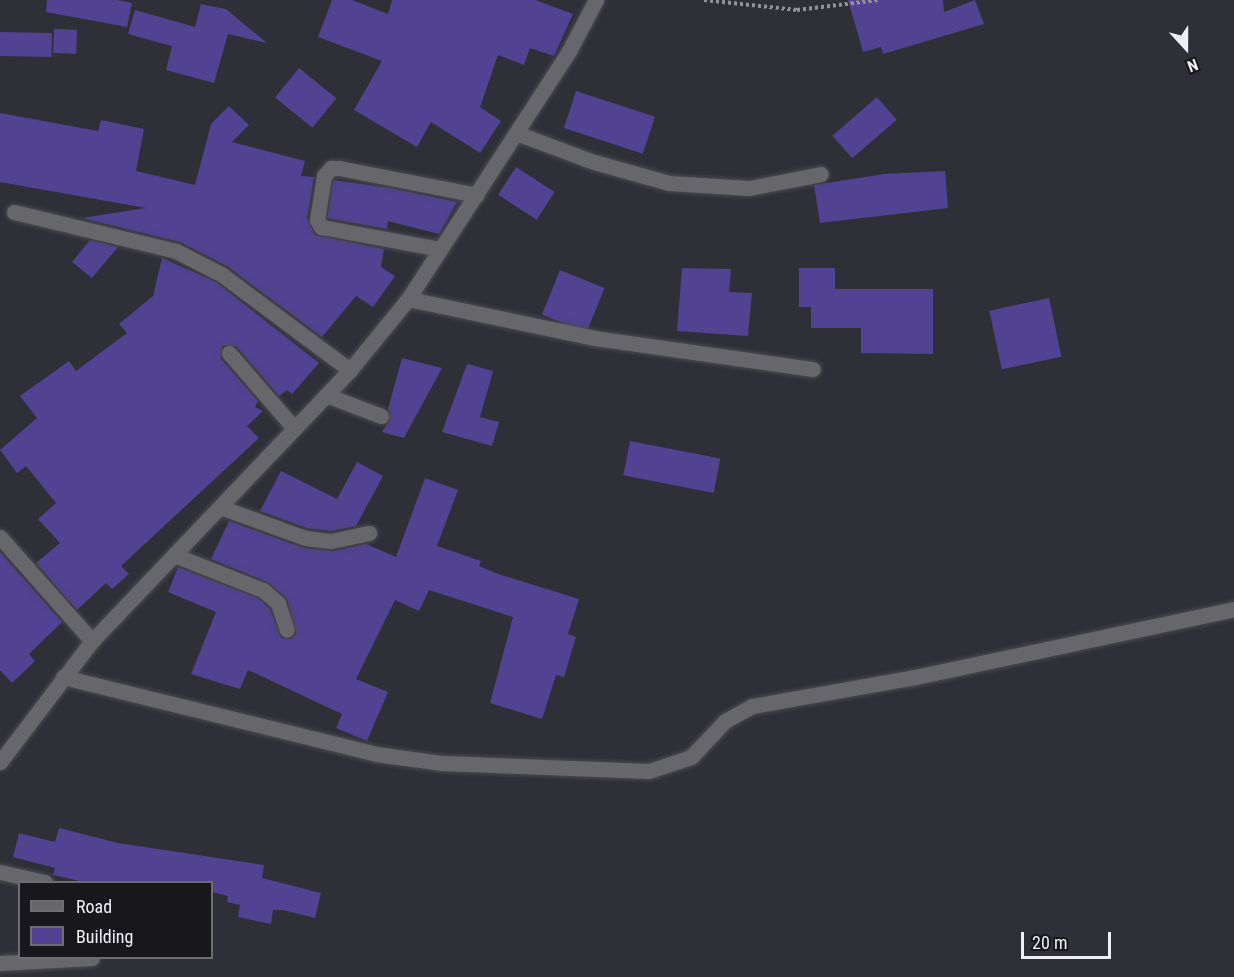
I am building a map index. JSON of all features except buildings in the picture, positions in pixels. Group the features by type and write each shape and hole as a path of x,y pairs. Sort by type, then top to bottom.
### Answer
{"street":[{"path":"0,762 92,641 327,395 408,299 569,51 596,0"},
{"path":"516,133 594,162 669,183 749,188 821,174"},
{"path":"440,249 321,227 317,220 324,176 331,168 339,168 476,195"},
{"path":"14,212 176,251 221,274 350,370"},
{"path":"408,299 594,338 813,369"},
{"path":"229,353 294,428"},
{"path":"327,395 381,416"},
{"path":"220,507 304,538 331,542 369,533"},
{"path":"0,537 92,641"},
{"path":"174,555 263,590 278,603 287,630"},
{"path":"63,677 376,754 442,763 649,771 691,757 725,721 752,706 915,677 1234,609"},
{"path":"0,872 40,881"},
{"path":"0,963 74,959"}],"path":[{"path":"704,0 797,10 878,0"}]}
